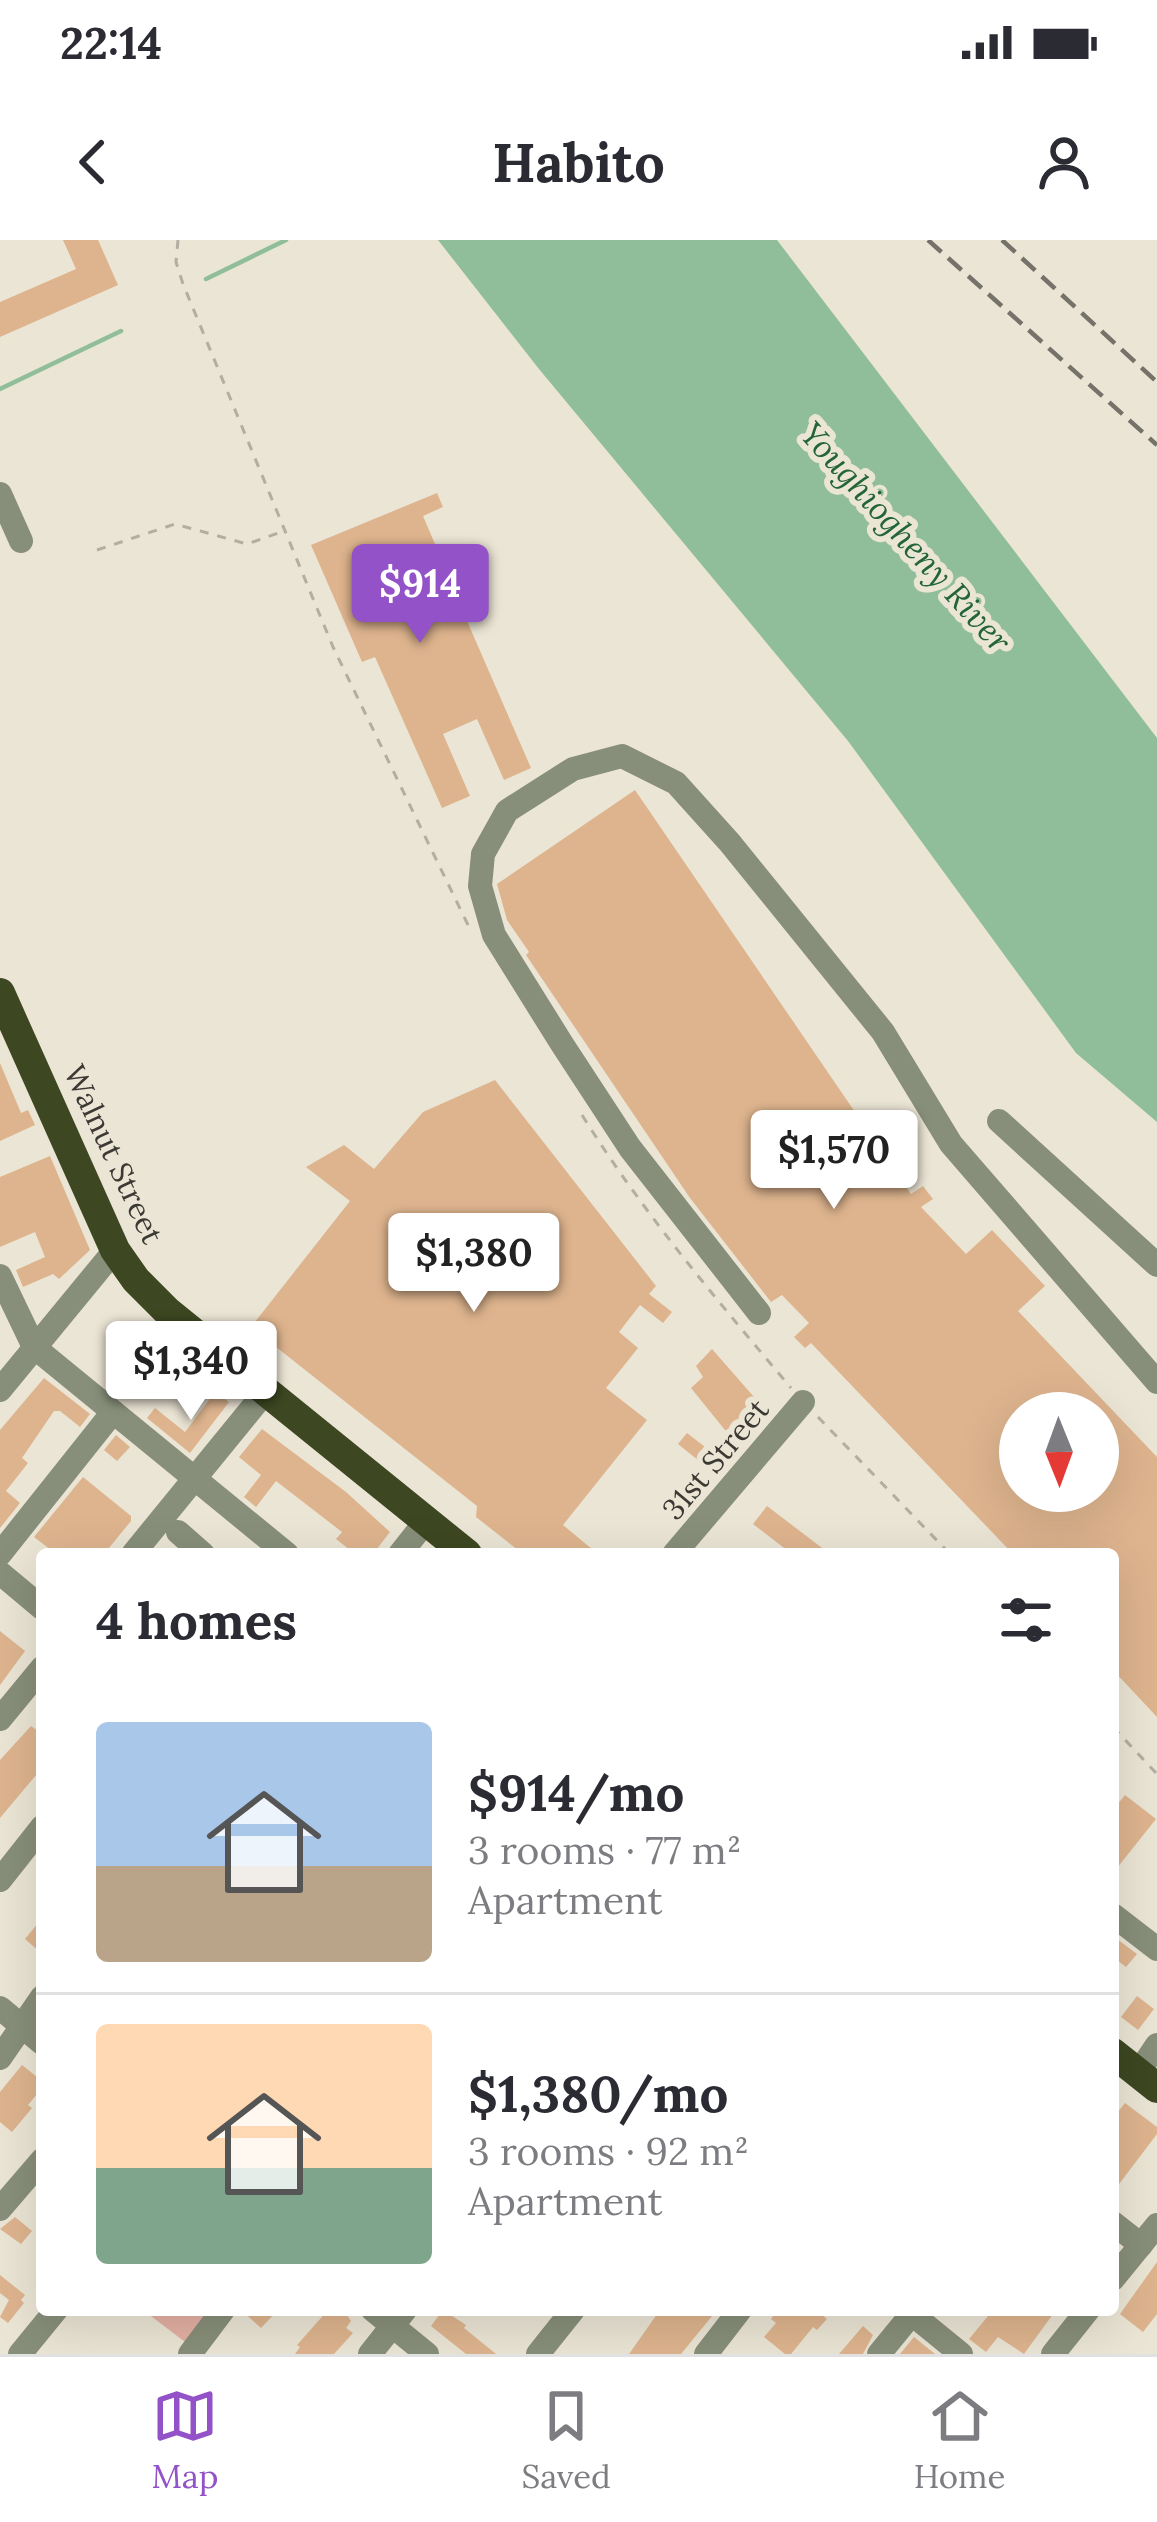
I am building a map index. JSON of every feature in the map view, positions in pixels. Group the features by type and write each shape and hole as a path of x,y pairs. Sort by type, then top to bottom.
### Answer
{"main road":[{"name":"Walnut Street","path":"3,1006 115,1250 136,1280 168,1312 460,1548"}],"street":[{"path":"0,494 21,541"},
{"path":"759,1313 630,1148 494,934 480,886 483,854 507,811 573,769 622,756 676,783 883,1031 951,1144 1157,1382"},
{"path":"999,1121 1157,1265"},
{"path":"0,1390 115,1250"},
{"path":"0,1276 34,1347 273,1548"},
{"path":"138,1548 266,1391"},
{"name":"31st Street","path":"679,1548 802,1402"},
{"path":"0,1554 113,1412"},
{"path":"405,1548 426,1521"},
{"path":"178,1532 196,1548"},
{"path":"0,1573 36,1603"},
{"path":"0,1719 36,1675"},
{"path":"0,1880 36,1835"},
{"path":"1119,1920 1157,1949"},
{"path":"0,2058 10,2017 36,2001"},
{"path":"10,2017 36,2038"},
{"path":"1136,2071 1157,2045"},
{"path":"0,2210 36,2167"},
{"path":"1119,2224 1152,2234 1119,2272"},
{"path":"20,2354 51,2316"},
{"path":"190,2354 218,2316"},
{"path":"370,2354 389,2316"},
{"path":"391,2316 427,2354"},
{"path":"538,2354 568,2316"},
{"path":"706,2354 735,2316"},
{"path":"879,2354 907,2316"},
{"path":"917,2316 961,2354"},
{"path":"1052,2354 1083,2316"}],"path":[{"path":"178,240 176,262 183,284"},
{"path":"97,550 175,524 247,544 285,531"},
{"path":"1119,1733 1157,1774"}],"shaded area":[{"path":"151,2316 211,2316 189,2345"}],"water":[{"name":"Youghiogheny River","path":"438,240 777,240 1157,738 1157,1122 1076,1053 848,741"}],"building":[{"path":"63,240 98,240 118,285 0,337 0,302 76,269"},
{"path":"437,493 443,507 423,516 435,544 352,580 363,604 444,568 531,768 504,780 477,719 443,734 470,796 442,808 375,657 362,662 311,545"},
{"path":"635,790 911,1194 923,1186 933,1199 921,1207 966,1254 992,1230 1045,1286 1018,1311 1095,1392 999,1392 999,1512 1119,1512 1119,1417 1157,1457 1157,1717 1119,1676 1119,1548 1007,1548 811,1343 805,1348 794,1337 809,1323 782,1295 771,1302 690,1198 526,955 529,952 507,920 497,884"},
{"path":"0,1063 21,1113 28,1110 35,1125 0,1141"},
{"path":"495,1080 656,1286 649,1294 672,1312 663,1323 640,1305 619,1332 638,1348 606,1388 647,1420 563,1525 591,1548 515,1548 476,1517 477,1506 251,1327 350,1201 306,1167 344,1145 374,1169 423,1112"},
{"path":"50,1156 90,1250 59,1279 53,1274 23,1287 16,1270 45,1257 35,1232 0,1247 0,1177"},
{"path":"712,1349 761,1405 733,1440 691,1388 703,1377 696,1366"},
{"path":"157,1357 165,1381 121,1394 114,1369"},
{"path":"44,1378 90,1414 80,1427 54,1411 22,1458 28,1463 6,1491 20,1503 0,1528 0,1430"},
{"path":"215,1392 229,1402 190,1453 147,1418 155,1408 185,1432"},
{"path":"262,1429 390,1532 378,1548 347,1548 336,1539 342,1532 276,1481 256,1507 244,1497 261,1475 239,1457"},
{"path":"687,1433 718,1457 709,1469 678,1444"},
{"path":"116,1435 130,1447 117,1461 104,1450"},
{"path":"83,1477 131,1516 109,1548 48,1548 34,1537"},
{"path":"767,1506 822,1548 784,1548 753,1524"},
{"path":"0,1631 25,1651 0,1685"},
{"path":"31,1726 36,1730 36,1775 0,1818 0,1760"},
{"path":"1125,1795 1156,1819 1119,1865 1119,1802"},
{"path":"36,1925 36,1949 25,1939"},
{"path":"1119,1940 1137,1954 1126,1967 1119,1962"},
{"path":"1137,1996 1154,2009 1138,2030 1121,2017"},
{"path":"22,2065 36,2076 36,2095 28,2105 32,2108 12,2132 0,2122 0,2092"},
{"path":"1125,2103 1157,2127 1157,2134 1119,2184 1119,2110"},
{"path":"15,2217 32,2231 21,2244 0,2229"},
{"path":"1157,2262 1157,2314 1143,2332 1120,2314"},
{"path":"0,2275 25,2295 8,2323 0,2317 9,2300 0,2293"},
{"path":"248,2316 272,2316 261,2328"},
{"path":"323,2316 348,2316 351,2321 346,2328 353,2333 334,2354 295,2354 297,2345"},
{"path":"438,2316 452,2316 496,2354 466,2354 431,2326"},
{"path":"656,2316 712,2316 681,2354 629,2354"},
{"path":"988,2316 1052,2316 1024,2354 998,2337 986,2352 969,2339"},
{"path":"771,2319 827,2319 817,2330 813,2327 791,2354 785,2354 764,2337 776,2323"},
{"path":"863,2326 873,2335 863,2354 839,2354"},
{"path":"914,2337 935,2354 900,2354"}],"waterway":[{"path":"206,279 286,240"},
{"path":"0,389 121,331"}],"railway":[{"path":"928,240 1157,445"},
{"path":"1002,240 1157,382"}]}
